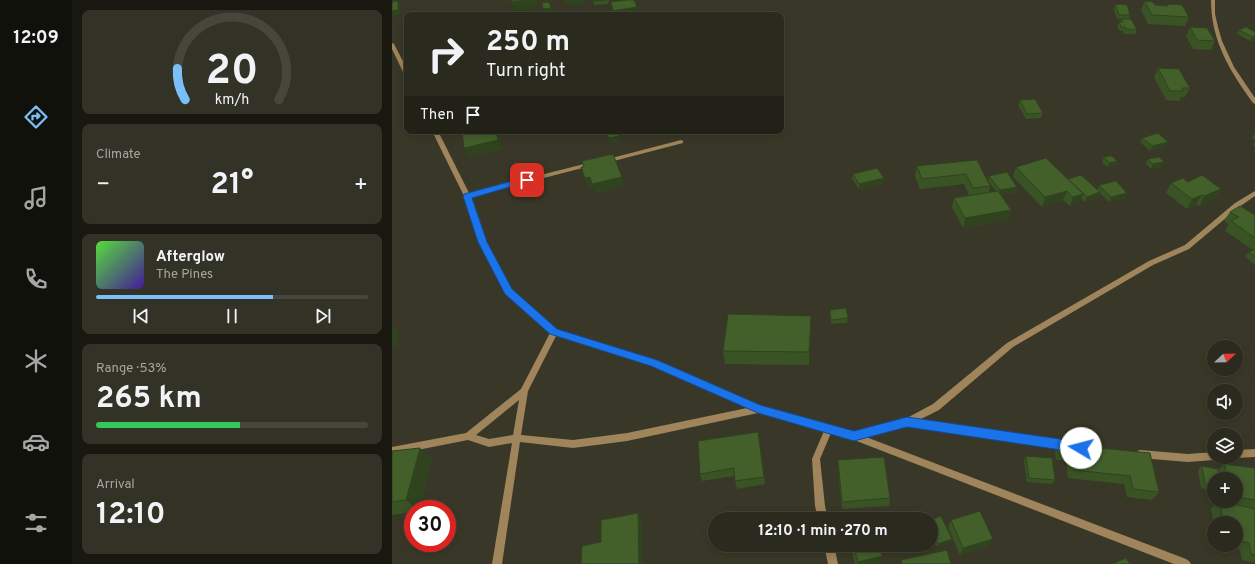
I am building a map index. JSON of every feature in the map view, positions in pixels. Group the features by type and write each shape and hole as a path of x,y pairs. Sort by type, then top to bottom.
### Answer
{"street":[{"path":"1212,0 1212,12 1218,38 1232,66 1255,102"},
{"path":"392,44 404,68"},
{"path":"436,134 467,196 483,242 508,292 554,332 654,363 758,409 854,436 1186,564"},
{"path":"467,196 681,142"},
{"path":"854,436 907,422 936,407 1010,345 1151,263 1187,246 1237,205 1255,193"},
{"path":"497,564 524,391 554,332"},
{"path":"392,452 468,436 524,391"},
{"path":"468,436 488,443 517,438 573,444 627,437 758,409"},
{"path":"907,422 1079,447"},
{"path":"821,512 816,459 829,429"},
{"path":"1243,454 1255,453"},
{"path":"1134,454 1188,458 1207,457"},
{"path":"830,552 833,564"}],"building":[{"path":"512,0 532,0 511,2"},
{"path":"634,0 637,7 613,11 611,2"},
{"path":"398,1 398,10 392,11 392,2"},
{"path":"1145,1 1153,2 1155,5 1182,5 1189,17 1152,15"},
{"path":"549,2 551,8 543,9 542,3"},
{"path":"1115,4 1127,5 1130,15 1119,15"},
{"path":"1121,19 1131,19 1137,30 1121,27 1119,22 1123,22"},
{"path":"1190,27 1207,28 1215,41 1197,40"},
{"path":"1246,27 1255,32 1255,36 1253,37 1239,30"},
{"path":"1158,68 1179,69 1190,88 1182,88 1184,91 1170,91"},
{"path":"1035,99 1043,113 1027,114 1020,100"},
{"path":"1158,133 1168,142 1152,146 1142,138"},
{"path":"462,134 497,134 498,140 464,148"},
{"path":"607,134 619,134 619,136 609,138"},
{"path":"613,154 622,177 592,184 590,177 585,178 581,167 584,167 582,161"},
{"path":"1112,156 1117,161 1109,163 1104,157"},
{"path":"1159,157 1164,162 1153,164 1148,159"},
{"path":"1046,158 1083,194 1073,197 1067,191 1045,197 1016,167"},
{"path":"977,160 990,186 973,188 966,174 922,179 917,166"},
{"path":"877,168 884,178 859,184 853,174"},
{"path":"1007,172 1017,187 1000,190 989,176"},
{"path":"1081,175 1100,192 1087,197 1068,179"},
{"path":"1202,175 1221,189 1192,199 1171,183 1183,178 1188,182"},
{"path":"1116,181 1127,193 1111,197 1099,185"},
{"path":"998,191 1011,210 965,218 954,198"},
{"path":"1240,206 1255,215 1255,238 1231,221 1239,217 1230,212"},
{"path":"1255,249 1255,257 1249,252"},
{"path":"846,308 848,318 831,320 830,310"},
{"path":"728,314 811,316 809,352 723,351"},
{"path":"758,432 764,477 735,481 734,468 700,474 698,441"},
{"path":"1060,444 1150,453 1159,492 1133,489 1130,476 1074,470 1071,453 1061,452"},
{"path":"420,448 406,500 392,502 392,451"},
{"path":"1026,456 1052,458 1055,480 1029,478"},
{"path":"884,457 890,498 842,502 838,460"},
{"path":"1224,464 1255,468 1255,500 1243,498 1243,472 1226,472"},
{"path":"1202,466 1218,469 1218,472 1207,472 1207,484 1205,484"},
{"path":"1243,506 1255,509 1255,555 1251,554 1249,543 1243,542 1243,516 1222,516 1221,508 1243,508"},
{"path":"980,511 993,539 963,548 951,520"},
{"path":"638,513 639,564 581,564 582,546 601,542 601,520"},
{"path":"941,516 952,539 938,544 938,517"},
{"path":"947,550 951,564 902,564 901,560"},
{"path":"855,552 881,552 882,556 858,562"},
{"path":"1126,558 1130,564 1112,564"}],"route":[{"path":"527,180 467,196 483,242 508,292 554,332 654,363 758,409 854,436 907,422 1081,448"}]}
